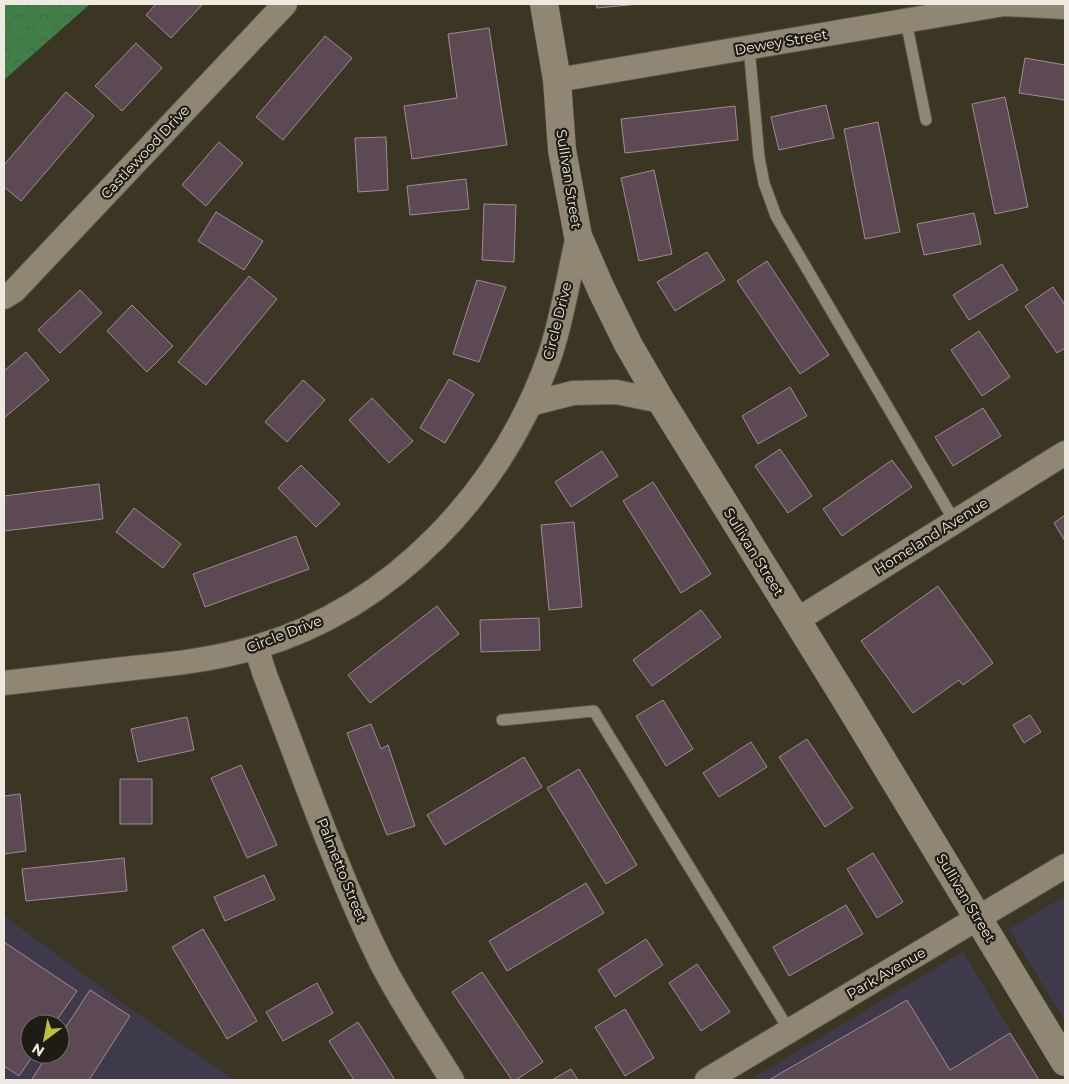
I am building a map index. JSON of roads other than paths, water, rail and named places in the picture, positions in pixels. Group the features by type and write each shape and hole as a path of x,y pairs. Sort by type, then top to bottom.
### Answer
{"street":[{"name":"Castlewood Drive","path":"4,297 14,291 285,4"},
{"name":"Sullivan Street","path":"544,4 557,80 562,150 578,236 628,344 1065,1062"},
{"name":"Dewey Street","path":"557,80 1005,4 1065,7"},
{"name":"Circle Drive","path":"4,683 195,661 256,647 306,629 348,607 420,554 454,520 485,482 514,439 550,357 578,236"},
{"path":"530,404 573,393 616,392 661,401"},
{"name":"Homeland Avenue","path":"797,620 1065,453"},
{"name":"Palmetto Street","path":"256,647 340,870 370,939 390,980 452,1080"},
{"name":"Park Avenue","path":"707,1080 1065,866"}],"lane":[{"path":"906,21 926,120"},
{"path":"749,47 760,157 764,182 776,216 954,522"},
{"path":"502,720 594,710 789,1030"}]}
